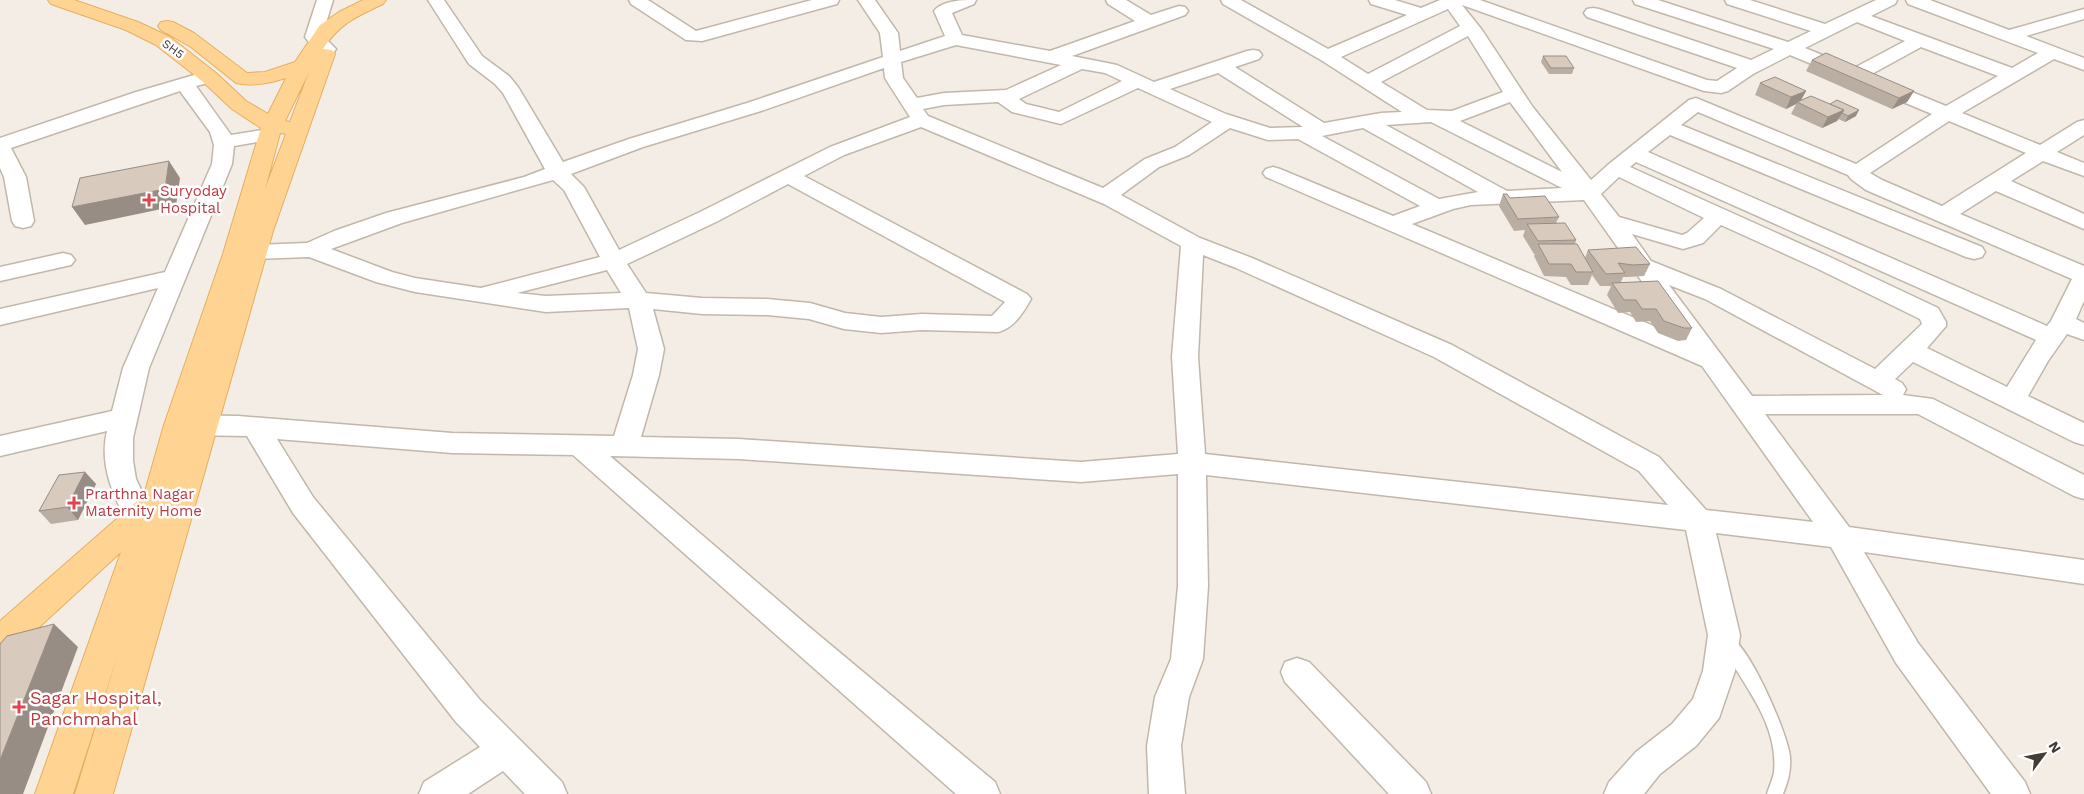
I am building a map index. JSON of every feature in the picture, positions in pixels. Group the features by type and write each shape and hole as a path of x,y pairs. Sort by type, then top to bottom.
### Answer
{"main road":[{"name":"SH5","path":"57,0 132,26 163,41 209,77 239,105 279,130"},
{"name":"SH5","path":"98,0 179,31 243,79 267,78 322,47 348,26 396,0"},
{"name":"SH5","path":"322,47 345,16 377,0"},
{"path":"94,794 186,481 191,425 235,254 279,130 322,47"},
{"path":"54,794 145,521 191,425 256,252 279,130"},
{"path":"0,662 90,580 145,521 186,481"},
{"path":"145,521 172,529"},
{"path":"0,642 145,521"}],"street":[{"path":"322,47 314,33 325,0"},
{"path":"322,47 339,0"},
{"path":"436,0 476,60 502,80 511,91 557,171 573,187 614,261 639,300 651,349 646,375 624,447"},
{"path":"644,1 692,36 702,36 832,0"},
{"path":"866,0 889,33 894,78 917,112 1105,196 1192,243 1244,263 1443,351 1649,464 1699,520 1724,635 1719,671 1707,707 1684,735 1648,763 1622,794"},
{"path":"1114,0 1149,22"},
{"path":"1377,0 1422,14"},
{"path":"1454,0 1524,109 1590,193 1714,361 1840,537 1907,653 2012,794"},
{"path":"1328,56 1454,0 1498,11 1704,85 1721,87 1753,67 1889,0"},
{"path":"1498,11 1517,0"},
{"path":"1641,0 1791,49 2084,170"},
{"path":"1733,0 1828,31"},
{"path":"1914,0 2084,64"},
{"path":"2066,0 2084,4"},
{"path":"955,39 942,13 947,8 962,1"},
{"path":"1241,2 1368,82 1429,116 1590,193"},
{"path":"1052,57 1179,11"},
{"path":"1593,13 1753,67"},
{"path":"2009,36 2084,14"},
{"path":"1856,16 2013,75"},
{"path":"1368,82 1471,27"},
{"path":"256,252 311,250 342,236 394,218 531,181 636,143 754,107 955,39 1110,70 1227,121 1268,134 1312,132 1381,119 1429,116 1454,117 1515,94"},
{"path":"1854,76 1920,40"},
{"path":"1858,172 1946,114 2053,52"},
{"path":"1007,96 1006,100 1019,108 1061,118 1147,85 1254,55"},
{"path":"479,295 614,261 944,99 1007,96 1080,63"},
{"path":"1220,66 1312,132 1438,207"},
{"path":"23,221 15,177 0,145 184,83 209,77"},
{"path":"145,521 122,483 118,449 124,418 136,368 222,164 223,142 220,132 184,83"},
{"path":"1391,224 1438,207 1471,199 1590,193 1616,168 1696,104 1858,172 1861,178 1874,185 2084,275"},
{"path":"1105,196 1152,163 1182,151 1227,121"},
{"path":"1366,122 1502,197"},
{"path":"1943,215 2084,126"},
{"path":"1668,127 1974,252"},
{"path":"223,142 279,130"},
{"path":"1634,154 2056,330 2084,332"},
{"path":"1616,168 1824,263 1929,314 1934,322 1934,326 1878,381"},
{"path":"1273,174 1714,361"},
{"path":"311,250 384,277 448,292 546,304 639,300 702,306 767,307 810,311 844,321 881,325 922,322 998,324 1012,310 1019,299 788,176"},
{"path":"1995,182 2084,222"},
{"path":"1609,221 1683,242 1695,238 1718,216"},
{"path":"1167,794 1164,746 1172,697 1187,659 1193,586 1192,463 1185,357 1192,243"},
{"path":"0,274 63,260"},
{"path":"1643,266 1713,294 2084,488"},
{"path":"0,317 175,278"},
{"path":"2013,399 2037,357 2056,330 2084,279"},
{"path":"1910,350 2084,434"},
{"path":"1745,405 1912,404 1924,406"},
{"path":"0,446 124,418"},
{"path":"191,425 452,443 739,450 1081,472 1192,463 1840,537 2084,572"},
{"path":"256,428 303,504 468,711 549,794"},
{"path":"580,446 796,636 982,794"},
{"path":"1297,672 1414,794"},
{"path":"437,794 506,750"}],"lane":[{"path":"1724,635 1762,698 1778,735 1782,772 1775,794"}],"building":[{"path":"1826,53 1914,91 1899,98 1812,60"},
{"path":"1543,56 1566,56 1574,68 1551,68"},
{"path":"1775,77 1806,91 1791,97 1760,83"},
{"path":"1811,96 1844,110 1828,117 1797,102"},
{"path":"1837,100 1859,110 1848,116 1842,113 1844,110 1830,104"},
{"path":"169,161 165,189 72,207 80,178"},
{"path":"1503,194 1507,194 1510,198 1545,196 1559,217 1518,219"},
{"path":"1565,223 1576,240 1538,241 1527,224"},
{"path":"1538,244 1577,244 1593,272 1576,272 1571,264 1549,264"},
{"path":"1636,247 1650,264 1633,265 1618,263 1625,273 1606,274 1588,250"},
{"path":"1658,281 1692,328 1684,328 1664,321 1656,309 1642,309 1636,300 1624,300 1612,283"},
{"path":"85,472 67,507 39,511 59,475"},
{"path":"54,624 0,760 0,644 7,636"}],"place":[{"name":"Suryoday Hospital","path":"149,200"},
{"name":"Prarthna Nagar Maternity Home","path":"74,503"},
{"name":"Sagar Hospital, Panchmahal","path":"19,707"}]}
